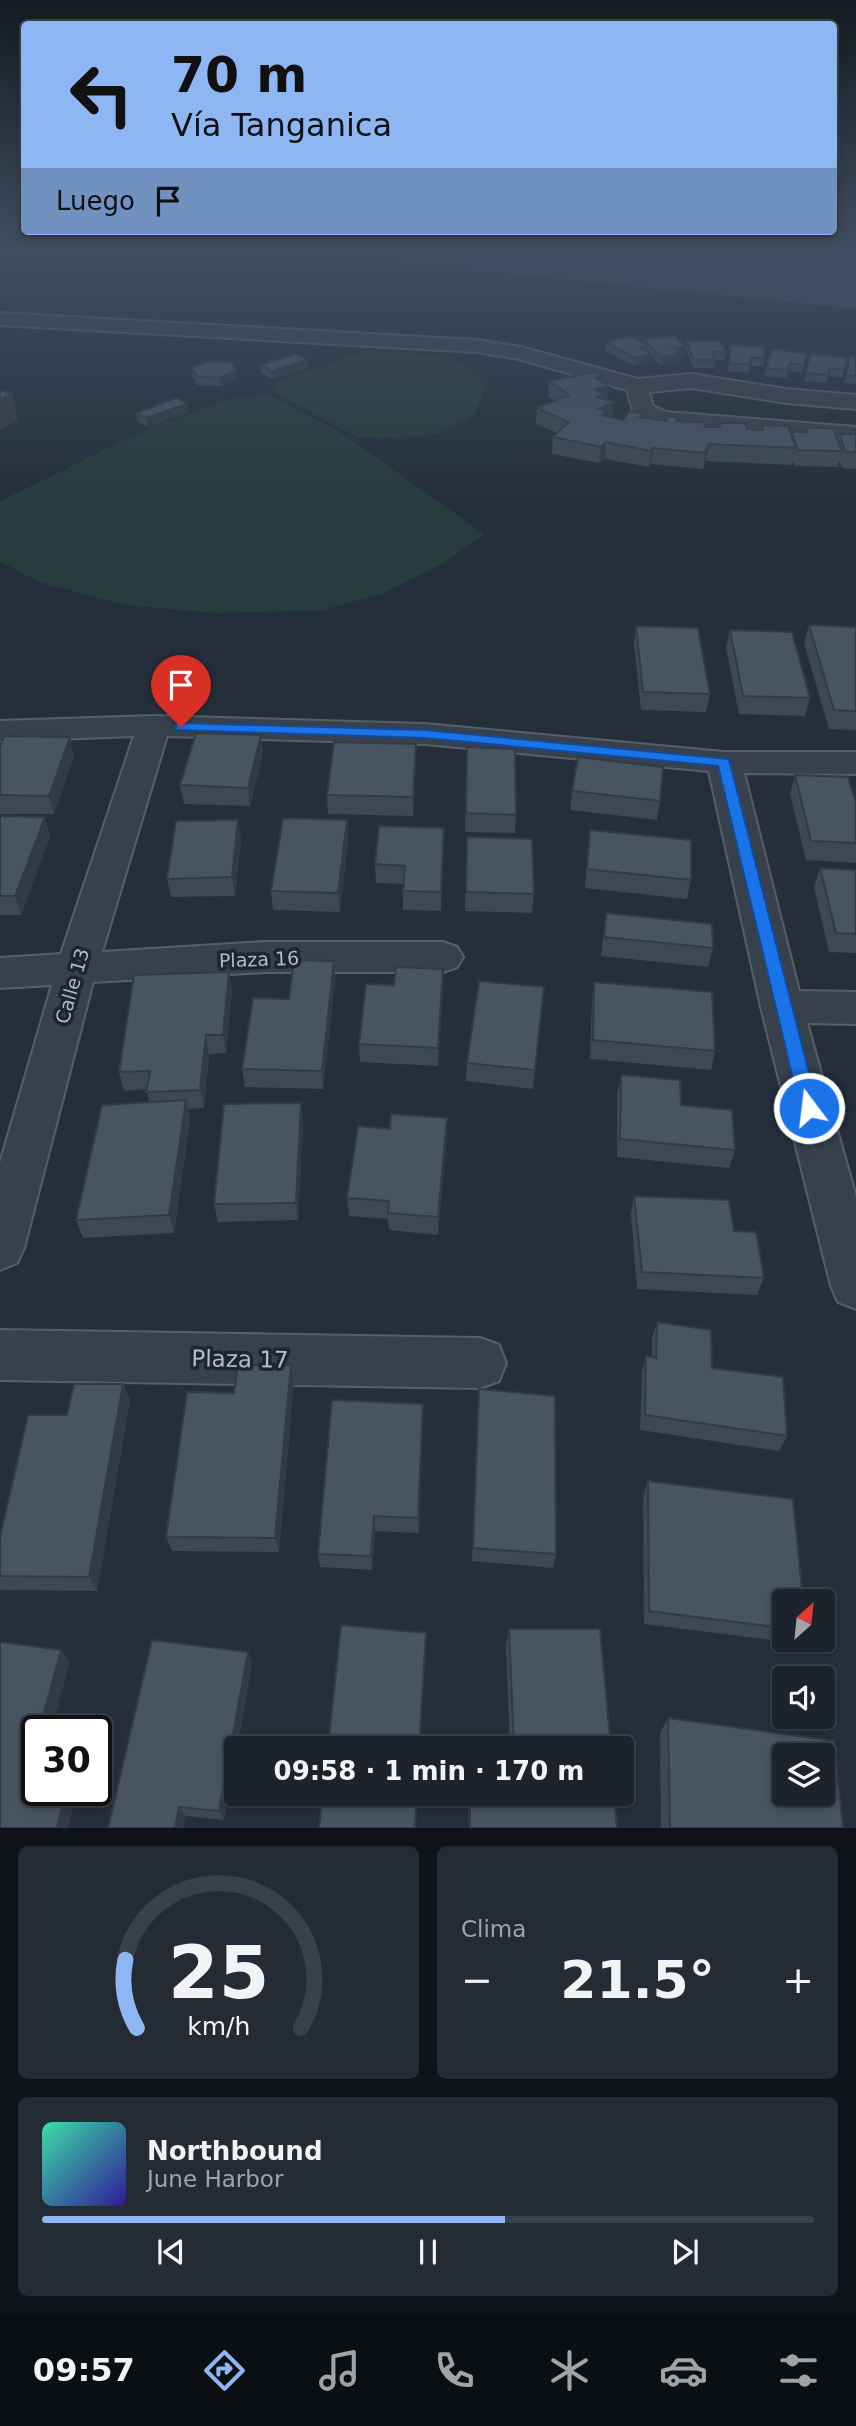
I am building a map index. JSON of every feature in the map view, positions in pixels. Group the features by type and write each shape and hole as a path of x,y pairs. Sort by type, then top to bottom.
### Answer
{"street":[{"path":"273,335 477,346 521,352 637,386 692,381 786,396 856,402"},
{"path":"637,386 642,410 661,419 856,434"},
{"path":"0,731 154,726 425,734 724,762 856,764"},
{"name":"Calle 13","path":"0,1248 76,970 154,726"},
{"path":"724,762 782,1007 856,1286"},
{"name":"Plaza 16","path":"0,973 265,957 443,957"},
{"path":"782,1007 856,1008"},
{"name":"Plaza 17","path":"0,1355 480,1363"}],"green space":[{"path":"366,351 415,353 463,366 476,374 486,386 474,415 437,434 382,439 360,438 273,392 277,383"},
{"path":"271,396 344,435 484,534 444,563 381,594 322,610 218,613 124,605 37,581 0,561 0,501 150,428 237,397"}],"building":[{"path":"631,336 648,345 639,347 651,354 635,358 605,342"},
{"path":"675,336 686,347 673,348 681,355 661,357 643,339"},
{"path":"687,341 720,341 726,352 712,352 715,360 694,360"},
{"path":"730,345 764,347 764,358 751,358 751,365 729,363"},
{"path":"772,349 807,354 804,365 790,363 787,370 766,368"},
{"path":"295,354 308,360 272,371 261,365"},
{"path":"811,354 847,358 844,370 830,368 828,375 806,373"},
{"path":"850,356 856,357 856,376 846,375"},
{"path":"209,361 231,362 236,371 219,378 196,376 191,368"},
{"path":"595,372 602,376 596,378 609,387 595,389 604,394 597,397 614,402 598,409 608,411 602,415 623,420 630,411 643,414 640,417 666,421 668,416 676,417 676,421 703,422 705,427 720,427 719,423 745,423 747,429 763,430 762,425 788,426 796,448 709,444 705,453 653,448 651,451 606,442 601,447 553,437 569,422 537,408 569,395 549,381"},
{"path":"0,391 12,393 0,400"},
{"path":"177,398 187,404 146,418 136,413"},
{"path":"806,428 833,428 842,451 798,450 792,432 808,432"},
{"path":"853,430 856,430 856,452 846,452 839,434 855,434"},
{"path":"809,625 856,627 856,711 834,710"},
{"path":"636,626 698,628 710,694 643,692"},
{"path":"730,630 792,632 810,698 743,696"},
{"path":"196,733 261,735 248,788 180,785"},
{"path":"4,736 70,737 49,796 0,795 0,747"},
{"path":"334,742 416,744 413,797 327,795"},
{"path":"467,747 515,749 516,815 466,813"},
{"path":"578,757 663,767 660,801 572,791"},
{"path":"795,775 848,777 856,803 856,843 811,841"},
{"path":"0,816 45,817 15,896 0,896"},
{"path":"283,818 347,820 338,893 271,891"},
{"path":"238,820 232,877 167,879 176,821"},
{"path":"379,826 444,828 441,892 403,891 405,866 375,864"},
{"path":"590,830 691,840 691,880 587,869"},
{"path":"467,837 532,839 534,894 466,892"},
{"path":"820,868 856,870 856,934 836,933"},
{"path":"606,913 712,924 713,948 604,937"},
{"path":"294,960 334,961 322,1071 242,1069 253,998 289,999"},
{"path":"396,967 443,969 438,1048 359,1044 366,984 394,985"},
{"path":"229,972 223,1035 206,1035 200,1090 146,1092 150,1071 119,1072 134,975"},
{"path":"479,981 544,987 535,1070 467,1063"},
{"path":"594,982 712,992 715,1051 593,1040"},
{"path":"621,1075 680,1080 681,1105 732,1110 735,1150 620,1139"},
{"path":"186,1100 169,1215 76,1220 102,1105"},
{"path":"301,1103 296,1203 214,1204 224,1104"},
{"path":"391,1114 447,1118 438,1217 388,1213 389,1201 347,1198 358,1126 390,1129"},
{"path":"634,1196 729,1200 734,1231 756,1232 764,1278 642,1272"},
{"path":"657,1322 711,1330 712,1368 783,1377 787,1436 645,1415 646,1356 656,1358"},
{"path":"238,1365 291,1365 275,1538 166,1537 187,1392 234,1393"},
{"path":"74,1384 123,1384 89,1577 0,1576 0,1537 28,1415 67,1415"},
{"path":"479,1389 555,1396 556,1554 473,1548"},
{"path":"332,1400 423,1404 418,1518 374,1516 371,1556 318,1554"},
{"path":"648,1481 793,1499 802,1589 772,1589 772,1626 649,1611"},
{"path":"341,1625 426,1633 420,1736 329,1736"},
{"path":"509,1629 600,1629 610,1736 513,1736"},
{"path":"152,1640 248,1652 233,1736 224,1736 224,1784 219,1811 179,1807 175,1828 108,1828"},
{"path":"0,1642 61,1650 43,1715 21,1715 21,1806 62,1806 57,1828 0,1828"},
{"path":"668,1718 834,1741 772,1743 772,1806 835,1806 835,1751 843,1828 670,1828"},
{"path":"322,1806 416,1806 415,1828 319,1828"},
{"path":"470,1806 615,1806 617,1828 470,1828"}],"route":[{"path":"181,727 425,734 724,762 782,1007 809,1108"}]}
